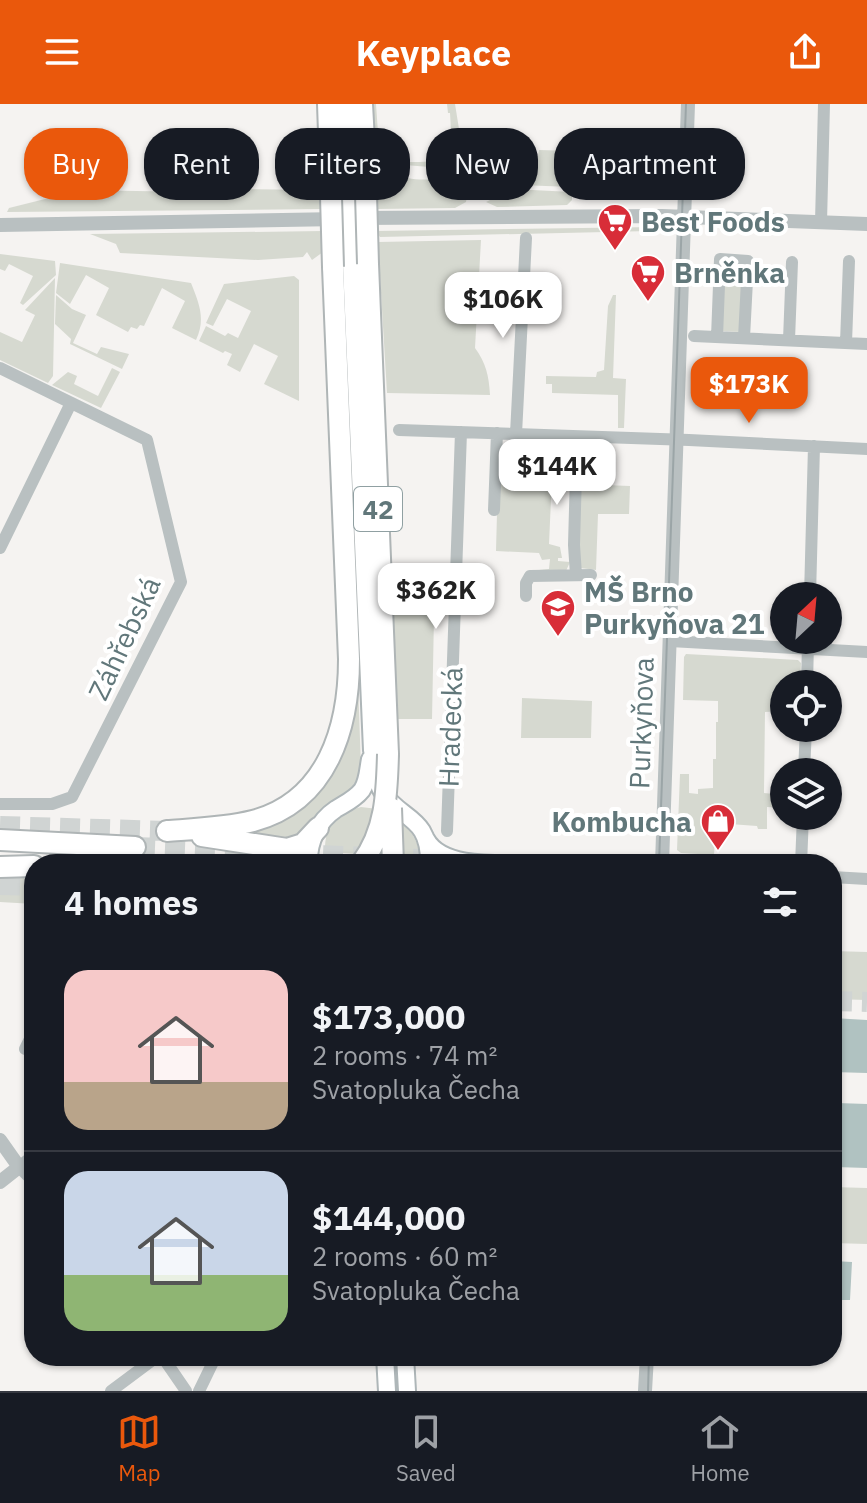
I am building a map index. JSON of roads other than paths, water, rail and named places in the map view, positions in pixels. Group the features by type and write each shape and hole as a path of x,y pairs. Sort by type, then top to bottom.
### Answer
{"highway":[{"name":"42","path":"318,828 303,844 279,849 167,831 235,825 280,810 317,777 329,759 343,726 349,690 349,659 328,104"},
{"path":"345,104 349,218"},
{"name":"42","path":"362,104 380,752 392,854"},
{"name":"42","path":"367,854 386,802 380,752"},
{"path":"0,840 135,847"},
{"path":"0,846 28,841"},
{"path":"0,864 24,866"}],"main road":[{"path":"349,218 380,788 388,799 414,820 438,854"},
{"path":"310,854 318,828 364,787 380,752"},
{"path":"343,806 372,800 400,808"},
{"path":"424,836 427,854"},
{"path":"386,1366 387,1391"},
{"path":"406,1366 407,1391"}],"street":[{"name":"Purkyňova","path":"662,854 688,104"},
{"path":"821,222 824,104"},
{"path":"0,225 349,218 684,217 867,224"},
{"path":"516,434 526,238"},
{"path":"717,337 720,259 748,261 744,338"},
{"path":"846,343 849,261"},
{"path":"789,340 792,262"},
{"path":"694,336 867,344"},
{"name":"Záhřebská","path":"0,368 147,440 181,582 72,797 52,804 0,804"},
{"path":"0,548 71,403"},
{"path":"399,430 867,449"},
{"name":"Hradecká","path":"447,831 461,432"},
{"path":"494,510 497,433"},
{"path":"576,575 577,437"},
{"path":"810,582 814,446"},
{"path":"526,596 526,583 530,576 591,575"},
{"path":"670,641 770,643"},
{"path":"842,649 867,652"},
{"path":"801,854 802,830"},
{"path":"842,878 867,879"},
{"path":"0,1140 24,1172"},
{"path":"0,1182 24,1162"},
{"path":"111,1391 146,1366"},
{"path":"167,1366 186,1391"},
{"path":"199,1391 211,1366"},
{"path":"645,1391 646,1366"}],"tunnel":[{"path":"0,826 167,831"},
{"path":"135,847 261,852"},
{"path":"0,885 24,886"},
{"path":"842,1001 867,1002"}],"tram line":[{"path":"659,854 686,104"},
{"path":"648,1391 649,1366"}],"place":[{"name":"Best Foods","path":"615,252"},
{"name":"Brněnka","path":"648,303"},
{"name":"MŠ Brno Purkyňova 21","path":"558,638"},
{"name":"Kombucha","path":"718,852"}]}
